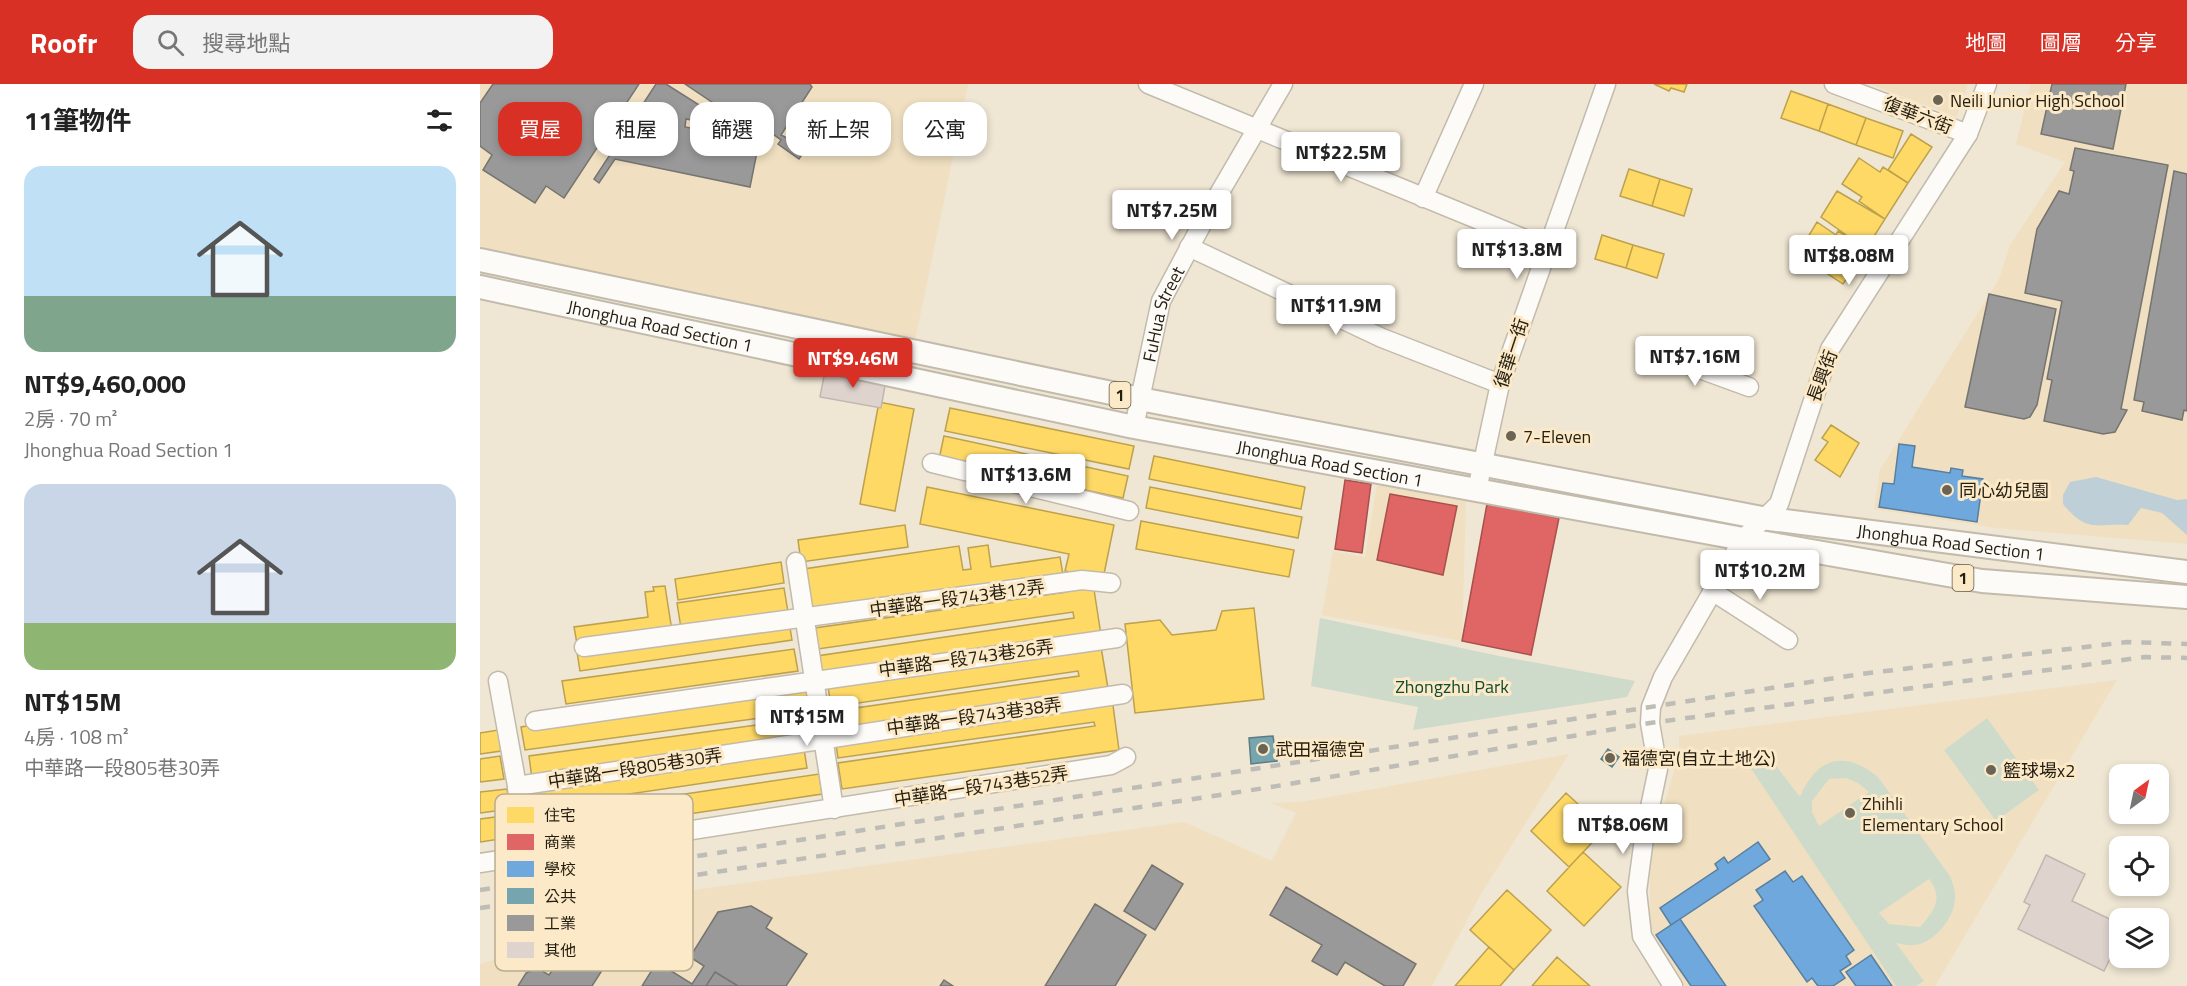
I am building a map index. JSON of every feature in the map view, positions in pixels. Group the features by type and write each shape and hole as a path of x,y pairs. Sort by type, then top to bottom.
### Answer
{"main road":[{"name":"Jhonghua Road Section 1","path":"480,260 1140,399 1480,466 1762,518 2187,572"},
{"name":"Jhonghua Road Section 1","path":"480,287 1134,427 1743,539 1982,581 2187,597"}],"street":[{"path":"1148,84 1547,248"},
{"name":"FuHua Street","path":"1134,427 1161,301 1189,247 1283,84"},
{"path":"1423,198 1474,84"},
{"name":"復華一街","path":"1477,490 1480,466 1500,384 1606,84"},
{"name":"復華六街","path":"1834,84 1968,134"},
{"name":"長興街","path":"1673,986 1642,936 1637,891 1645,831 1658,769 1650,723 1651,707 1663,677 1743,539 1762,518 1779,504 1830,349 1968,134 1987,84"},
{"path":"1189,247 1382,338 1500,384"},
{"path":"1653,352 1749,387"},
{"path":"932,463 1129,512"},
{"path":"796,562 834,809"},
{"name":"中華路一段743巷12弄","path":"584,647 804,620 1082,580 1111,583"},
{"path":"1712,591 1788,640"},
{"name":"中華路一段743巷26弄","path":"535,721 815,679 1117,638"},
{"path":"498,681 518,794"},
{"name":"中華路一段743巷38弄","path":"824,738 1123,694"},
{"name":"中華路一段805巷30弄","path":"517,786 824,738"},
{"name":"中華路一段743巷52弄","path":"693,830 1111,765 1126,757"},
{"name":"中華路一段743巷52弄","path":"480,863 495,860"}],"shaded area":[{"path":"480,84 968,84 964,102 903,102 903,156 953,156 915,341 480,247"},
{"name":"Neili Junior High School","path":"1870,84 1968,84 1957,117"},
{"path":"2031,84 2187,84 2187,544 1996,528 1874,509 1880,470 1999,279 2010,245 2065,162 2016,144"},
{"path":"2096,477 2177,500 2187,499 2187,535 2162,513 2141,508 2128,525 2092,525 2079,520 2063,504 2063,495 2070,482"},
{"path":"1377,485 1466,501 1462,641 1322,615 1333,551 1365,557"},
{"name":"Zhihli Elementary School","path":"2117,680 1935,986 1681,986 1654,941 1650,927 1650,856 1676,764 1685,749 1679,747 1679,736"},
{"path":"1569,754 1481,894 1432,986 480,986 480,964 495,960 495,971 693,971 693,890 1184,822 1272,861 1296,813 1271,803 1301,802"}],"green space":[{"name":"Zhongzhu Park","path":"1320,618 1499,656 1635,681 1627,697 1413,730 1418,707 1311,686"},
{"name":"籃球場x2","path":"1987,718 2039,790 1996,821 1944,750"},
{"path":"1768,755 1800,797 1814,773 1832,762 1854,763 1878,777 1950,876 1954,890 1955,902 1952,911 1937,934 1915,945 1896,943 1924,981 1916,986 1896,986 1750,767","holes":["1846,778 1858,783 1869,792 1819,826 1812,812 1812,801 1829,779","1929,879 1936,892 1935,904 1920,927 1889,924 1879,913"]}],"building: 住宅":[{"path":"1654,84 1687,84 1684,92 1671,88 1669,91"},
{"path":"1791,91 1828,104 1819,131 1781,118"},
{"path":"1828,104 1866,118 1856,145 1819,131"},
{"path":"1866,118 1903,131 1893,158 1856,145"},
{"path":"1911,134 1932,147 1908,183 1888,170"},
{"path":"1859,158 1880,172 1883,167 1908,183 1885,219 1859,201 1862,197 1842,184"},
{"path":"1629,169 1660,179 1652,206 1620,196"},
{"path":"1660,179 1692,189 1684,216 1652,206"},
{"path":"1837,191 1885,219 1866,249 1821,217"},
{"path":"1817,222 1836,235 1838,231 1866,249 1843,284 1825,272 1828,268 1800,250"},
{"path":"1602,235 1633,245 1626,268 1595,259"},
{"path":"1633,245 1664,254 1657,278 1626,268"},
{"path":"879,402 914,409 895,511 860,504"},
{"path":"950,408 1134,446 1129,469 945,431"},
{"path":"1831,425 1859,443 1840,477 1815,460 1828,442 1822,438"},
{"path":"944,436 1128,476 1123,498 939,459"},
{"path":"1154,456 1305,487 1301,509 1149,479"},
{"path":"927,487 1114,525 1103,579 1065,571 1069,554 920,524"},
{"path":"1150,487 1302,517 1298,538 1146,508"},
{"path":"1141,521 1294,550 1289,577 1136,549"},
{"path":"905,525 908,547 801,562 798,540"},
{"path":"988,545 991,567 1060,557 1064,580 805,618 797,570 959,546 963,570 971,569 968,548"},
{"path":"781,562 784,583 678,600 675,579"},
{"path":"1093,583 1101,635 820,676 817,656 1074,618 1073,612 818,649 815,628 1066,592 1065,587"},
{"path":"665,586 672,631 577,644 574,627 648,617 645,592 654,591 653,587"},
{"path":"784,588 788,612 681,628 677,603"},
{"path":"1254,608 1264,699 1135,713 1125,624 1160,620 1172,635 1216,630 1222,611"},
{"path":"789,622 792,640 580,671 577,652"},
{"path":"1101,647 1109,694 832,733 828,712 1079,676 1078,671 831,707 828,686"},
{"path":"794,649 798,671 566,704 562,681"},
{"path":"808,687 812,711 525,750 521,727"},
{"path":"1112,698 1119,750 842,789 838,763 1095,726 1094,722 838,758 835,737"},
{"path":"800,719 803,741 532,779 529,756"},
{"path":"498,730 501,751 480,754 480,733"},
{"path":"804,749 807,768 630,794 532,794 531,789"},
{"path":"500,756 504,779 480,782 480,759"},
{"path":"819,774 822,794 693,813 693,794 685,794"},
{"path":"507,789 508,794 495,794 495,811 480,813 480,792"},
{"path":"1566,793 1605,829 1569,867 1531,831"},
{"path":"495,817 495,840 480,842 480,819"},
{"path":"1583,852 1621,887 1584,926 1547,891"},
{"path":"1507,890 1551,930 1514,970 1470,930"},
{"path":"1489,947 1514,970 1500,986 1455,986"},
{"path":"1557,957 1590,986 1532,986"}],"building: 商業":[{"path":"1345,480 1371,484 1362,553 1335,549"},
{"path":"1390,494 1457,506 1443,575 1377,560"},
{"path":"1487,504 1559,518 1531,655 1462,641"}],"building: 學校":[{"name":"同心幼兒園","path":"1899,444 1915,446 1912,467 1950,473 1951,468 1963,470 1962,476 1983,479 1977,522 1879,507 1883,483 1894,484"},
{"path":"1758,842 1770,859 1671,925 1660,908 1718,869 1715,864 1724,857 1728,863"},
{"path":"1785,871 1793,882 1802,876 1854,950 1846,956 1851,964 1840,971 1845,978 1833,986 1818,986 1812,978 1807,982 1754,906 1763,900 1756,890"},
{"path":"1680,919 1726,986 1691,986 1656,935"},
{"path":"1871,955 1892,986 1856,986 1846,972"}],"building: 公共":[{"name":"武田福德宮","path":"1273,736 1277,761 1251,764 1249,738"},
{"name":"福德宮(自立土地公)","path":"1608,749 1619,757 1612,767 1601,759"}],"building: 工業":[{"path":"493,84 639,84 627,102 594,102 594,152 564,198 546,186 535,203 483,170 492,155 480,146 480,103"},
{"path":"656,84 666,84 694,102 690,102 690,120 686,119 685,127 690,128 690,156 756,156 750,187 615,159 599,183 594,179 609,156 678,156 678,102 644,102"},
{"path":"685,84 810,84 812,87 802,102 786,102 786,127 781,135 786,138 786,150 778,144 781,140 774,135 774,102 712,102"},
{"path":"2052,84 2126,84 2113,149 2041,134"},
{"path":"2075,148 2168,165 2121,409 2127,410 2115,432 2103,434 2044,421 2052,380 2047,379 2062,301 2025,293 2037,229 2059,191 2069,194 2074,171 2070,170"},
{"path":"2174,171 2187,174 2187,411 2184,410 2182,420 2142,411 2144,402 2134,400"},
{"path":"1989,294 2056,309 2037,405 2030,417 2024,419 1965,407"},
{"path":"1152,865 1183,884 1155,930 1124,911"},
{"path":"1286,887 1416,964 1403,986 1385,986 1345,962 1337,975 1312,961 1322,945 1270,915"},
{"path":"1095,904 1146,935 1115,986 1045,986"},
{"path":"751,906 772,918 766,928 807,954 786,986 738,986 715,972 706,986 642,986 651,971 671,971 692,984 704,966 693,959 693,952 718,912"},
{"path":"530,971 542,971 549,975 552,971 602,971 592,986 518,986 526,973"},
{"path":"715,972 738,986 706,986"},
{"path":"944,980 953,986 940,986"}],"building: 其他":[{"path":"834,370 886,380 881,408 820,397 824,376"},
{"path":"2046,855 2085,874 2072,901 2109,919 2109,961 2104,971 2018,929 2030,905 2024,902"}],"railway":[{"path":"693,857 1861,674 2127,642 2187,644"},
{"path":"693,875 1265,788 1650,723 2145,657 2187,658"},
{"path":"480,890 495,888"},
{"path":"480,908 495,906"}],"place":[{"name":"Neili Junior High School","path":"1938,100"},
{"name":"7-Eleven","path":"1511,436"},
{"name":"同心幼兒園","path":"1947,490"},
{"name":"武田福德宮","path":"1263,749"},
{"name":"福德宮(自立土地公)","path":"1610,758"},
{"name":"籃球場x2","path":"1991,770"},
{"name":"Zhihli Elementary School","path":"1850,813"}]}
